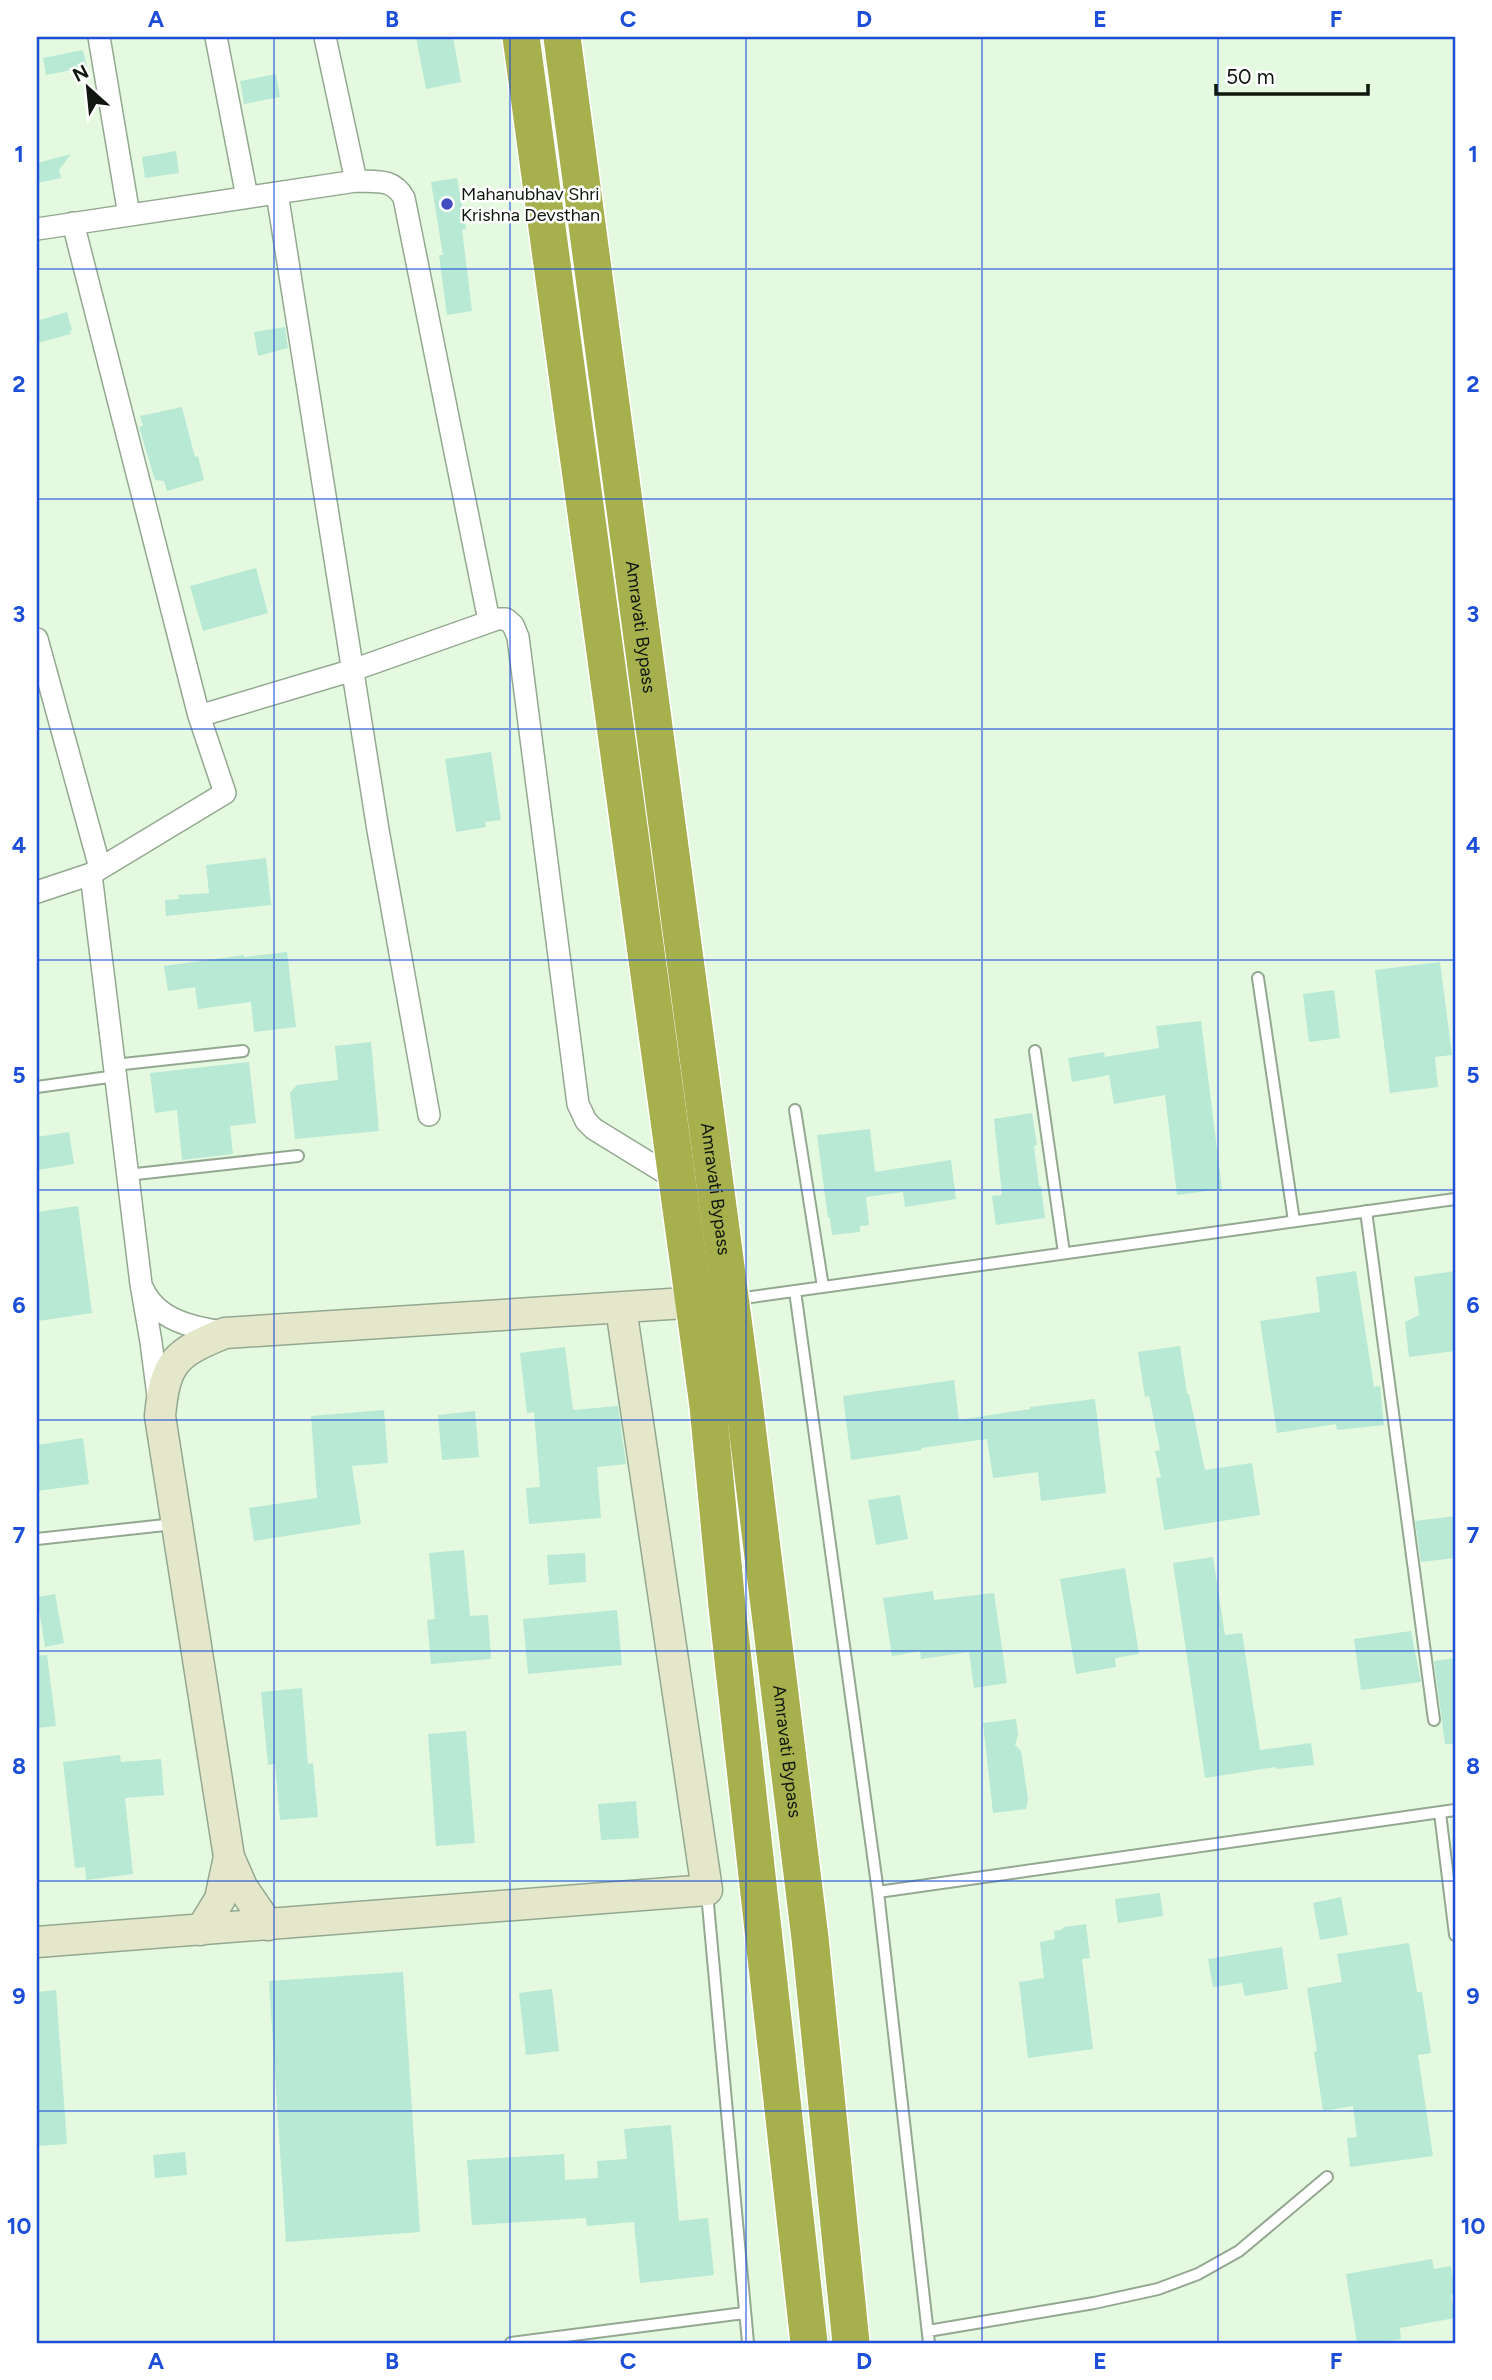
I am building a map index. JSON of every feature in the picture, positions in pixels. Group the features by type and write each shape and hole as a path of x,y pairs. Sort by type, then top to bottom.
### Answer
{"highway":[{"path":"521,37 708,1406 727,1606 809,2343"},
{"name":"Amravati Bypass","path":"562,37 730,1299 810,1938 851,2343"}],"street":[{"path":"99,37 129,215"},
{"path":"216,37 247,197"},
{"path":"325,37 356,181"},
{"path":"37,229 356,181 391,183 399,188 404,198 489,621"},
{"path":"277,193 378,830 429,1115"},
{"path":"37,892 96,871 225,793 199,716 73,223"},
{"path":"199,716 353,670 489,621 506,619 513,625 518,637 578,1104 586,1121 594,1129 677,1180"},
{"path":"37,639 96,871 115,1071 141,1284 229,1857 243,1887 268,1925"},
{"path":"141,1284 147,1298 163,1313 192,1327 225,1333 730,1299"},
{"path":"37,1941 707,1890 621,1308"},
{"path":"160,1416 163,1388 173,1362 194,1345 225,1333"},
{"path":"201,1930 220,1899 229,1857"}],"lane":[{"path":"1258,978 1294,1221"},
{"path":"37,1087 115,1071 243,1051"},
{"path":"1035,1051 1065,1253"},
{"path":"795,1110 823,1287"},
{"path":"128,1175 298,1156"},
{"path":"730,1299 1455,1199"},
{"path":"1366,1211 1434,1720"},
{"path":"794,1290 878,1892 929,2343"},
{"path":"37,1539 177,1523"},
{"path":"878,1892 1455,1810"},
{"path":"1440,1813 1455,1935"},
{"path":"707,1890 748,2343"},
{"path":"928,2331 1107,2300 1158,2289 1198,2274 1239,2251 1327,2177"},
{"path":"511,2343 744,2313"}],"building":[{"path":"416,37 453,37 461,82 426,89"},
{"path":"83,50 87,67 46,75 43,58"},
{"path":"276,74 280,97 244,104 240,81"},
{"path":"176,151 179,173 145,178 142,157"},
{"path":"71,154 59,170 61,178 37,183 37,163"},
{"path":"457,178 466,229 462,230 472,311 447,315 439,255 443,255 431,182"},
{"path":"67,312 71,334 37,343 37,321"},
{"path":"285,327 288,348 258,356 254,332"},
{"path":"182,407 204,480 167,491 164,481 155,480 139,427 143,426 140,416"},
{"path":"256,568 268,613 203,631 190,586"},
{"path":"491,752 501,820 485,822 486,827 456,832 445,759"},
{"path":"266,858 271,905 166,916 165,900 179,899 178,895 209,893 206,865"},
{"path":"287,952 296,1027 254,1032 251,1002 198,1009 195,987 168,991 164,966"},
{"path":"1440,962 1452,1055 1435,1057 1438,1087 1390,1093 1375,970"},
{"path":"1334,990 1340,1038 1309,1042 1303,994"},
{"path":"1201,1021 1222,1189 1177,1195 1165,1095 1114,1104 1109,1075 1072,1082 1068,1058 1104,1052 1105,1057 1159,1048 1156,1026"},
{"path":"371,1042 379,1131 295,1139 290,1093 297,1085 338,1080 335,1046"},
{"path":"249,1062 256,1123 230,1126 233,1154 182,1160 177,1110 155,1113 150,1073"},
{"path":"1032,1113 1045,1218 996,1225 992,1196 1002,1195 994,1119"},
{"path":"870,1129 875,1172 951,1160 956,1199 905,1207 903,1192 866,1197 869,1225 860,1226 860,1232 832,1235 817,1135"},
{"path":"69,1132 74,1164 37,1170 37,1137"},
{"path":"78,1206 92,1313 38,1321 37,1212"},
{"path":"1356,1271 1374,1387 1380,1386 1384,1425 1337,1430 1336,1424 1277,1433 1260,1321 1320,1312 1316,1277"},
{"path":"1455,1271 1455,1351 1409,1357 1405,1322 1419,1315 1414,1277"},
{"path":"1180,1346 1187,1394 1205,1470 1252,1463 1260,1515 1164,1530 1156,1478 1161,1477 1155,1451 1160,1450 1149,1396 1145,1397 1138,1352"},
{"path":"565,1347 573,1410 618,1406 626,1464 597,1467 601,1518 529,1524 526,1488 540,1487 534,1412 527,1413 520,1353"},
{"path":"954,1380 959,1420 1095,1399 1106,1493 1041,1501 1038,1472 993,1478 987,1439 851,1460 843,1396"},
{"path":"384,1410 388,1463 352,1466 361,1524 254,1541 249,1508 317,1498 311,1416"},
{"path":"475,1411 479,1457 442,1460 438,1415"},
{"path":"83,1438 89,1484 37,1491 37,1445"},
{"path":"900,1495 908,1539 876,1545 868,1500"},
{"path":"1455,1516 1455,1558 1421,1562 1415,1521"},
{"path":"464,1550 470,1616 488,1615 491,1659 431,1664 427,1620 435,1619 429,1553"},
{"path":"585,1553 586,1582 549,1585 547,1555"},
{"path":"1213,1557 1225,1635 1242,1633 1260,1750 1311,1743 1314,1765 1276,1767 1205,1778 1173,1563"},
{"path":"1125,1568 1139,1654 1115,1658 1116,1667 1076,1674 1060,1579"},
{"path":"933,1591 934,1600 994,1593 1007,1683 974,1688 969,1652 921,1659 920,1651 892,1656 883,1598"},
{"path":"55,1594 64,1643 45,1647 37,1597"},
{"path":"617,1610 622,1665 528,1674 523,1619"},
{"path":"1411,1631 1421,1682 1361,1690 1354,1639"},
{"path":"47,1655 56,1726 37,1728 37,1656"},
{"path":"1455,1658 1455,1744 1445,1744 1434,1661"},
{"path":"302,1688 308,1764 313,1763 318,1817 280,1820 275,1764 268,1765 261,1692"},
{"path":"1016,1719 1018,1735 1015,1745 1021,1751 1028,1799 1026,1809 993,1813 983,1723"},
{"path":"466,1731 475,1843 436,1846 428,1734"},
{"path":"120,1755 121,1762 161,1759 164,1795 125,1798 133,1874 86,1880 85,1867 75,1868 63,1762"},
{"path":"636,1801 639,1838 601,1840 598,1804"},
{"path":"1160,1893 1163,1916 1118,1923 1115,1899"},
{"path":"1341,1897 1348,1935 1320,1940 1313,1903"},
{"path":"1086,1924 1090,1958 1082,1959 1093,2049 1028,2058 1019,1982 1044,1978 1040,1942 1055,1939 1054,1931 1064,1927"},
{"path":"1409,1943 1417,1992 1422,1992 1431,2053 1418,2055 1433,2156 1350,2167 1347,2138 1357,2137 1353,2106 1323,2111 1307,1988 1342,1982 1337,1954"},
{"path":"1282,1947 1288,1989 1245,1996 1242,1983 1213,1987 1208,1959"},
{"path":"403,1972 420,2232 286,2242 269,1981"},
{"path":"552,1989 559,2051 526,2055 519,1993"},
{"path":"56,1990 67,2144 37,2146 37,1992"},
{"path":"671,2125 679,2221 708,2218 714,2275 640,2283 634,2222 587,2226 586,2218 472,2225 467,2160 564,2154 565,2180 598,2178 597,2161 627,2159 624,2129"},
{"path":"185,2152 187,2175 155,2178 153,2155"},
{"path":"1432,2259 1434,2269 1451,2266 1455,2293 1451,2295 1455,2318 1400,2328 1401,2339 1357,2343 1346,2274"}],"place":[{"name":"Mahanubhav Shri Krishna Devsthan","path":"447,204"}]}
